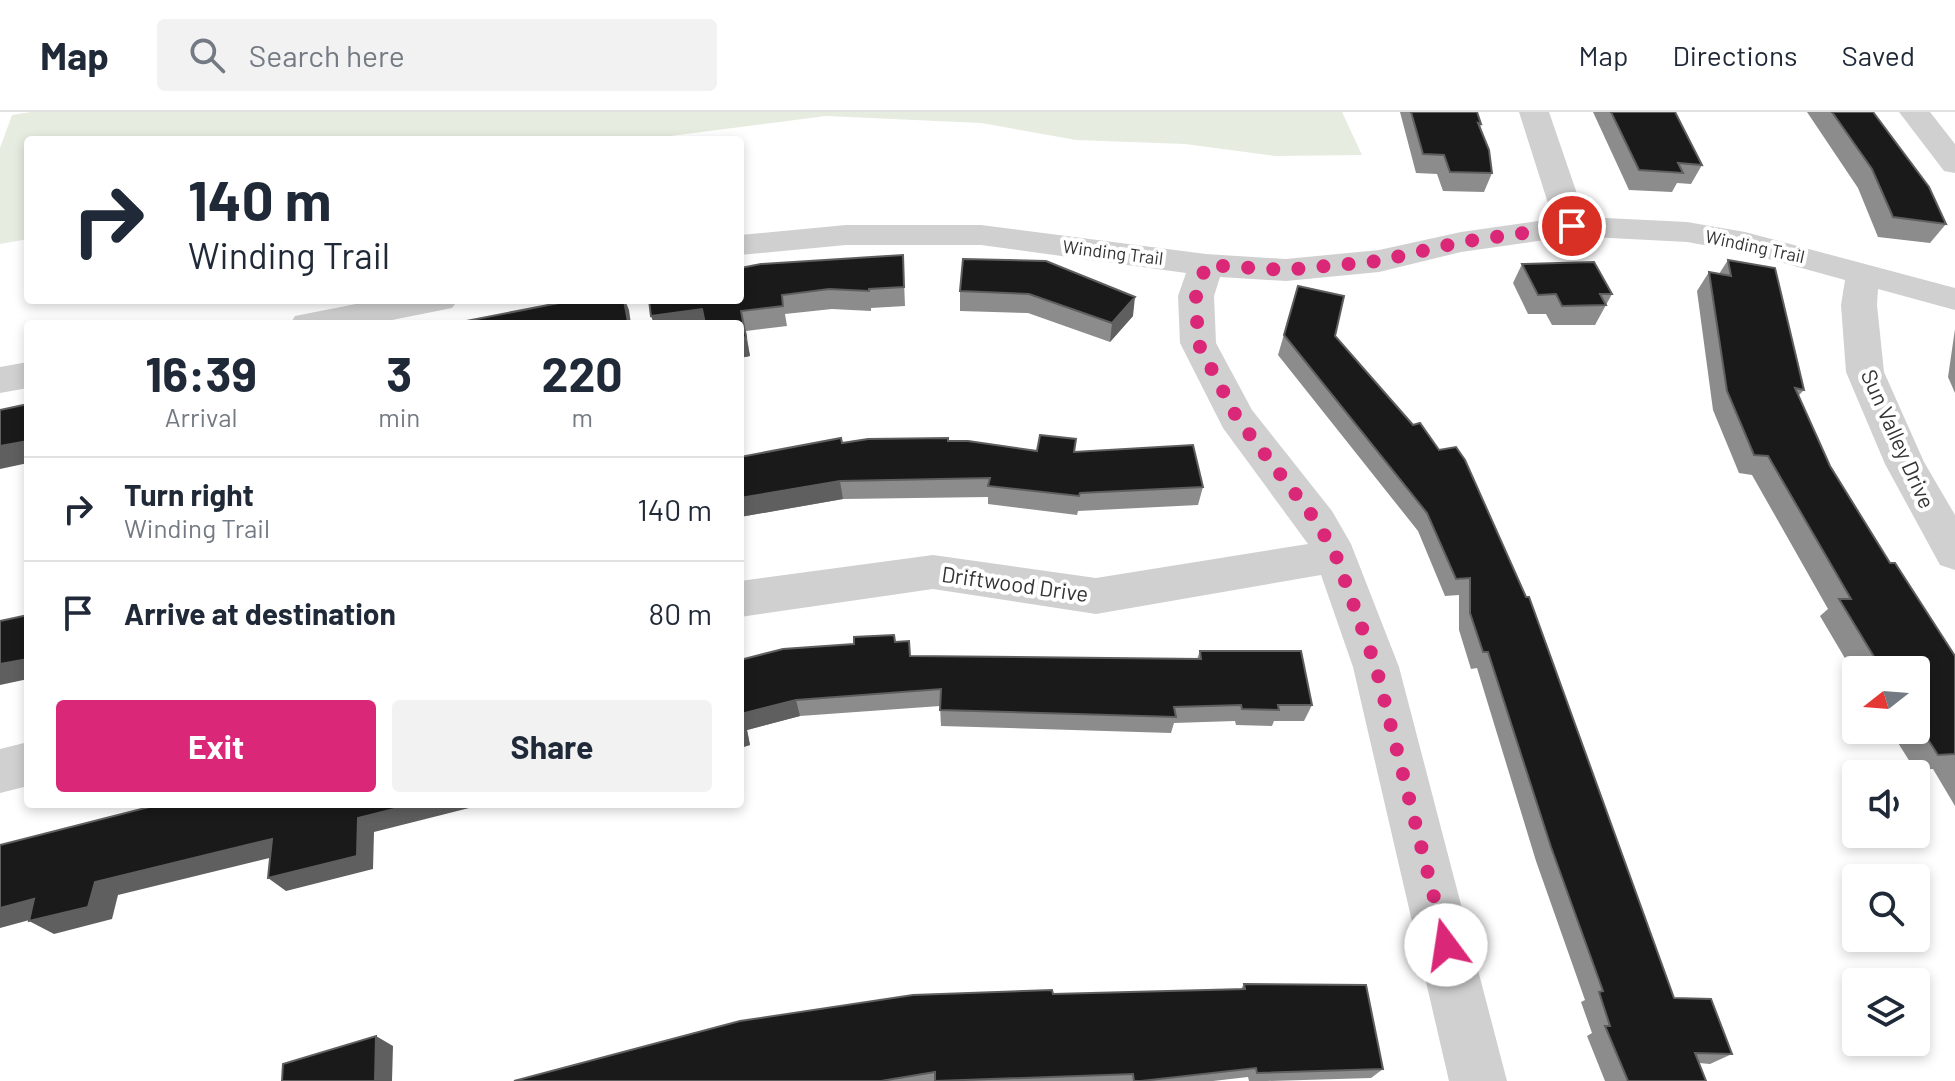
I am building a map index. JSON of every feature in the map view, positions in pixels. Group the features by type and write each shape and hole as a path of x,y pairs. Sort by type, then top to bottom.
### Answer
{"street":[{"path":"1534,112 1572,226"},
{"path":"1914,112 1955,164"},
{"name":"Winding Trail","path":"744,245 846,235 981,235 1206,265 1286,270 1379,261 1461,242 1572,226 1687,232 1716,237 1863,272 1955,299"},
{"path":"1206,265 1196,296 1198,343 1237,418 1317,522 1336,556 1376,667 1478,1081"},
{"name":"Sun Valley Drive","path":"1863,272 1859,305 1865,372 1905,464 1955,553"},
{"path":"330,320 418,304"},
{"path":"0,380 24,376"},
{"name":"Driftwood Drive","path":"744,598 933,572 1096,596 1336,556"},
{"path":"0,771 24,765"}],"shaded area":[{"path":"31,112 1342,112 1362,155 1275,156 1185,144 1076,140 981,123 826,116 670,136 24,136 24,240 0,244 0,148 12,115"}],"building":[{"path":"1411,112 1477,112 1489,150 1492,173 1450,172 1444,155 1423,154"},
{"path":"1611,112 1675,112 1702,165 1678,163 1683,173 1639,170"},
{"path":"1832,112 1873,112 1929,187 1946,224 1893,217 1872,169"},
{"path":"903,255 904,287 869,291 829,289 782,295 783,306 741,311 743,320 704,320 702,309 651,316 650,304 744,304 744,267"},
{"path":"963,259 1046,261 1135,297 1112,323 1029,294 960,291"},
{"path":"1728,260 1775,268 1804,390 1795,388 1830,466 1890,563 1895,563 1955,656 1955,754 1938,755 1930,743 1930,656 1874,656 1839,599 1851,599 1768,456 1754,455 1727,391 1709,272 1731,276"},
{"path":"1594,262 1612,294 1600,294 1606,305 1562,306 1556,294 1538,295 1522,264"},
{"path":"1298,286 1344,296 1335,336 1413,425 1420,423 1439,450 1456,447 1465,460 1526,597 1529,597 1674,998 1711,999 1732,1054 1695,1053 1706,1081 1628,1081 1605,1026 1610,1026 1599,992 1603,991 1551,847 1488,652 1483,652 1470,613 1470,578 1456,579 1427,513 1284,335"},
{"path":"554,304 625,304 628,320 472,320"},
{"path":"24,405 24,442 0,446 0,410"},
{"path":"1040,435 1076,439 1074,452 1193,445 1203,487 1080,493 1079,496 988,486 990,478 840,481 744,497 744,456 841,438 842,443 868,439 948,438 948,441 1037,451"},
{"path":"24,616 24,660 0,664 0,621"},
{"path":"894,635 895,642 909,641 910,656 1201,659 1200,651 1301,651 1312,705 1278,705 1279,710 1242,709 1241,705 1174,707 1176,717 940,710 941,689 796,700 744,713 744,659 783,649 854,644 854,637"},
{"path":"145,808 398,808 358,818 357,856 268,878 272,839 95,882 88,907 29,921 34,899 0,908 0,845"},
{"path":"1244,984 1366,985 1383,1069 1257,1073 1256,1068 1141,1081 1134,1081 1133,1074 935,1081 935,1072 881,1081 514,1081 740,1021 913,995 1052,990 1053,994 1245,989"},
{"path":"376,1036 375,1081 282,1081 283,1064"}],"route":[{"path":"1446,945 1376,667 1336,556 1317,522 1237,418 1198,343 1196,296 1206,265 1286,270 1379,261 1461,242 1572,226"}]}
